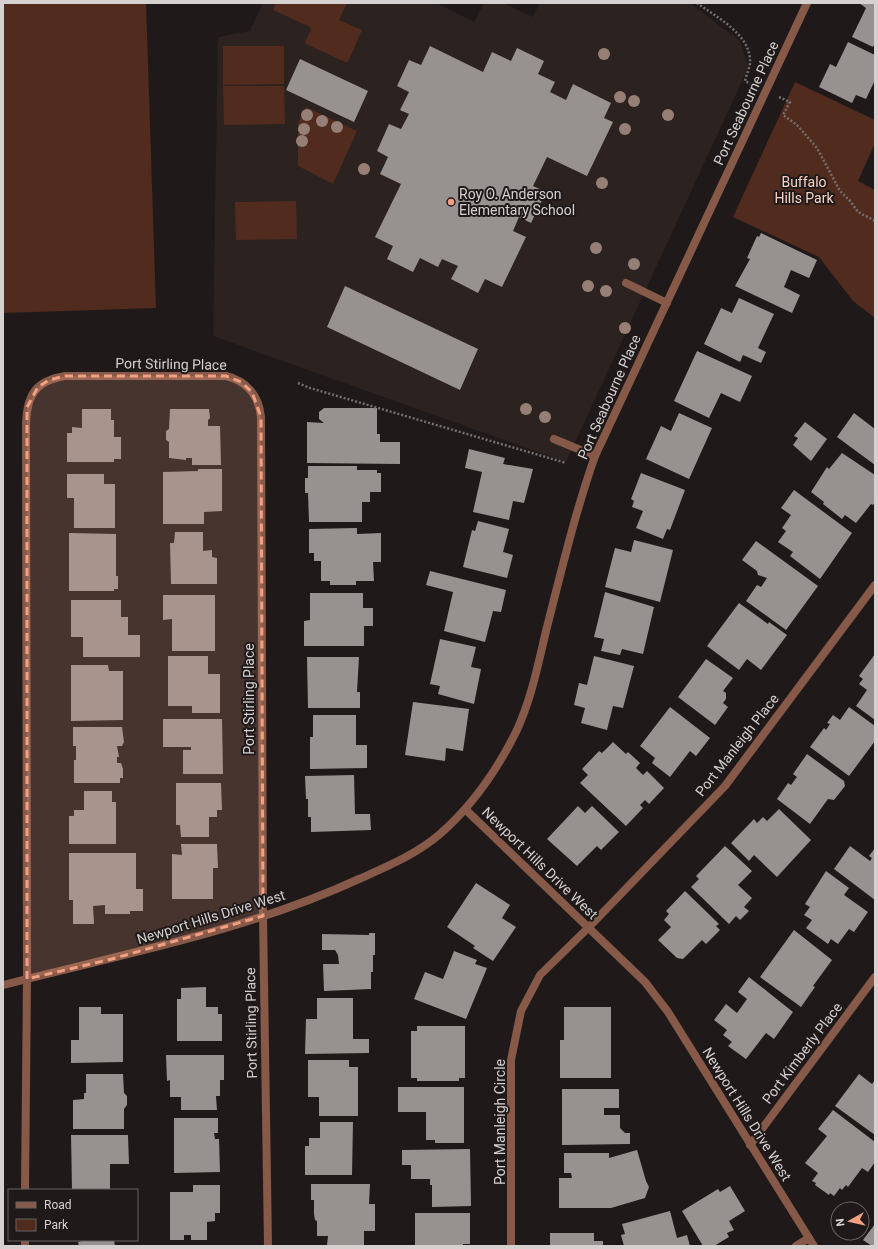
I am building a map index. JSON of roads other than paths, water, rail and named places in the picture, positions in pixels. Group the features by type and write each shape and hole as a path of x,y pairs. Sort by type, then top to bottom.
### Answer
{"street":[{"name":"Port Seabourne Place","path":"465,810 497,766 516,731 524,712 576,515 595,456 807,3"},
{"path":"626,284 666,303"},
{"name":"Port Stirling Place","path":"27,979 26,428 29,400 38,387 49,380 65,376 226,376 248,386 256,397 260,407 261,418 263,916 268,1246"},
{"path":"554,439 595,456"},
{"name":"Port Manleigh Place","path":"589,927 725,786 875,586"},
{"name":"Newport Hills Drive West","path":"3,985 112,960 230,927 316,898 383,868 438,835 465,810 645,982 668,1012 814,1246"},
{"name":"Port Manleigh Circle","path":"511,1246 511,1060 522,1012 540,975 589,927"},
{"name":"Port Kimberly Place","path":"750,1145 875,977"},
{"path":"26,1189 27,979"},
{"path":"796,1246 809,1238"}],"place":[{"name":"Roy O. Anderson Elementary School","path":"451,202"}],"park label":[{"name":"Buffalo Hills Park","path":"804,190"}]}
